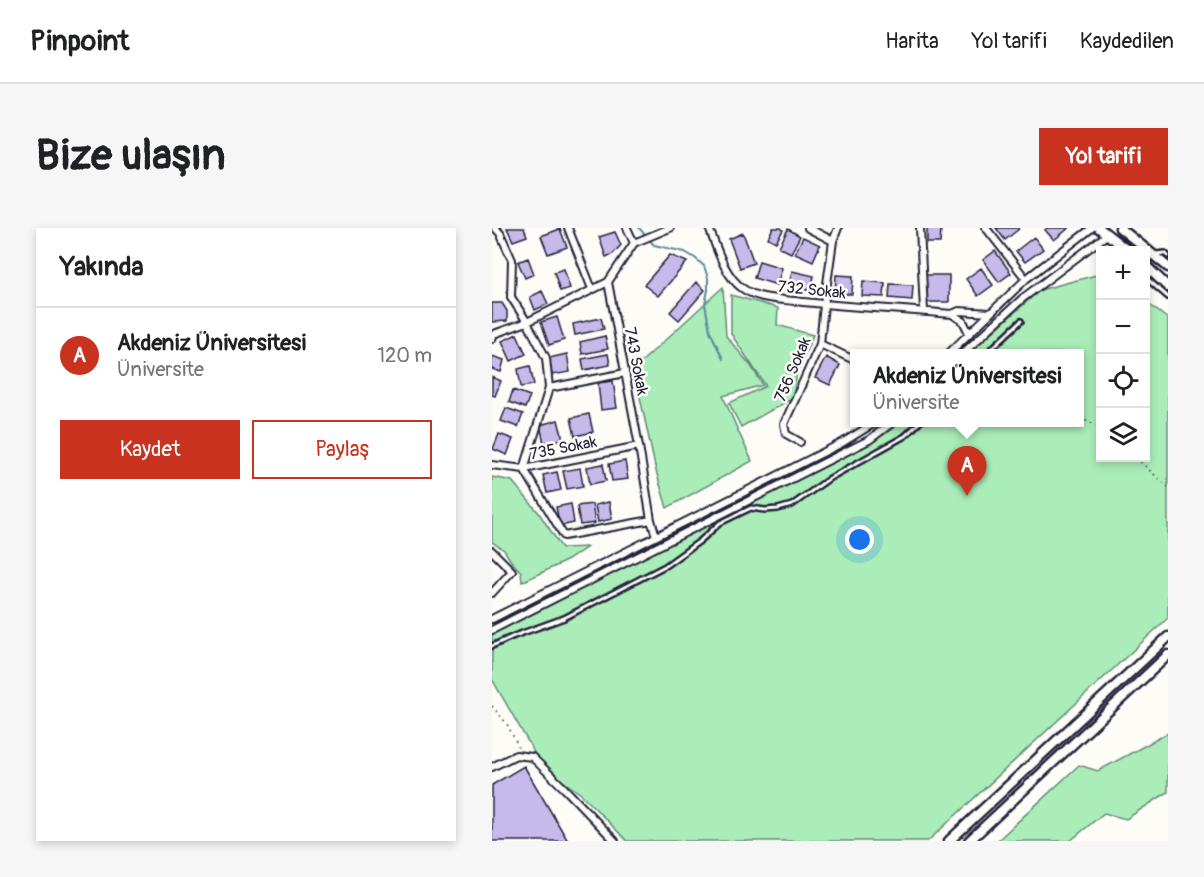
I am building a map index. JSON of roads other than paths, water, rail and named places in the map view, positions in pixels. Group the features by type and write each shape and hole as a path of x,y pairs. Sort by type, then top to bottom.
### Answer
{"street":[{"path":"495,228 500,232 512,260 511,297 546,358 549,388 524,469 564,536 651,520"},
{"path":"568,228 592,289"},
{"path":"627,228 634,243"},
{"path":"493,335 527,322 608,282 634,243 670,228"},
{"name":"732 Sokak","path":"709,228 728,273 740,287 760,297 824,305 952,314 959,311 990,313"},
{"path":"808,228 833,241"},
{"name":"756 Sokak","path":"800,442 786,434 784,424 820,344 833,241 838,228"},
{"path":"920,228 924,312"},
{"path":"986,228 1026,279"},
{"path":"954,349 1026,279 1092,228"},
{"path":"1099,228 1122,246"},
{"path":"968,349 1031,292 1118,228 1168,267"},
{"path":"1150,270 1168,287"},
{"name":"743 Sokak","path":"608,282 651,520 656,536"},
{"path":"952,314 963,321 969,333"},
{"path":"820,344 850,358"},
{"path":"549,388 625,372"},
{"path":"492,619 842,443 869,427"},
{"path":"492,630 854,448 887,427"},
{"name":"735 Sokak","path":"492,465 524,469 639,446"},
{"path":"492,551 512,572 492,593"},
{"path":"949,841 1168,637"},
{"path":"969,841 1168,655"},
{"path":"492,767 516,755 532,757 615,841"}],"lane":[{"path":"1153,254 1165,253 1168,256"},
{"path":"1150,281 1168,297"},
{"path":"992,349 1021,321"},
{"path":"492,646 564,618 664,566 720,524 751,508 765,510 792,505 830,478 905,436 915,427"}],"waterway":[{"path":"639,228 654,245 685,252 704,266 708,278 705,304 710,331 723,359"}],"place":[{"name":"Akdeniz Üniversitesi","path":"967,496"}]}
